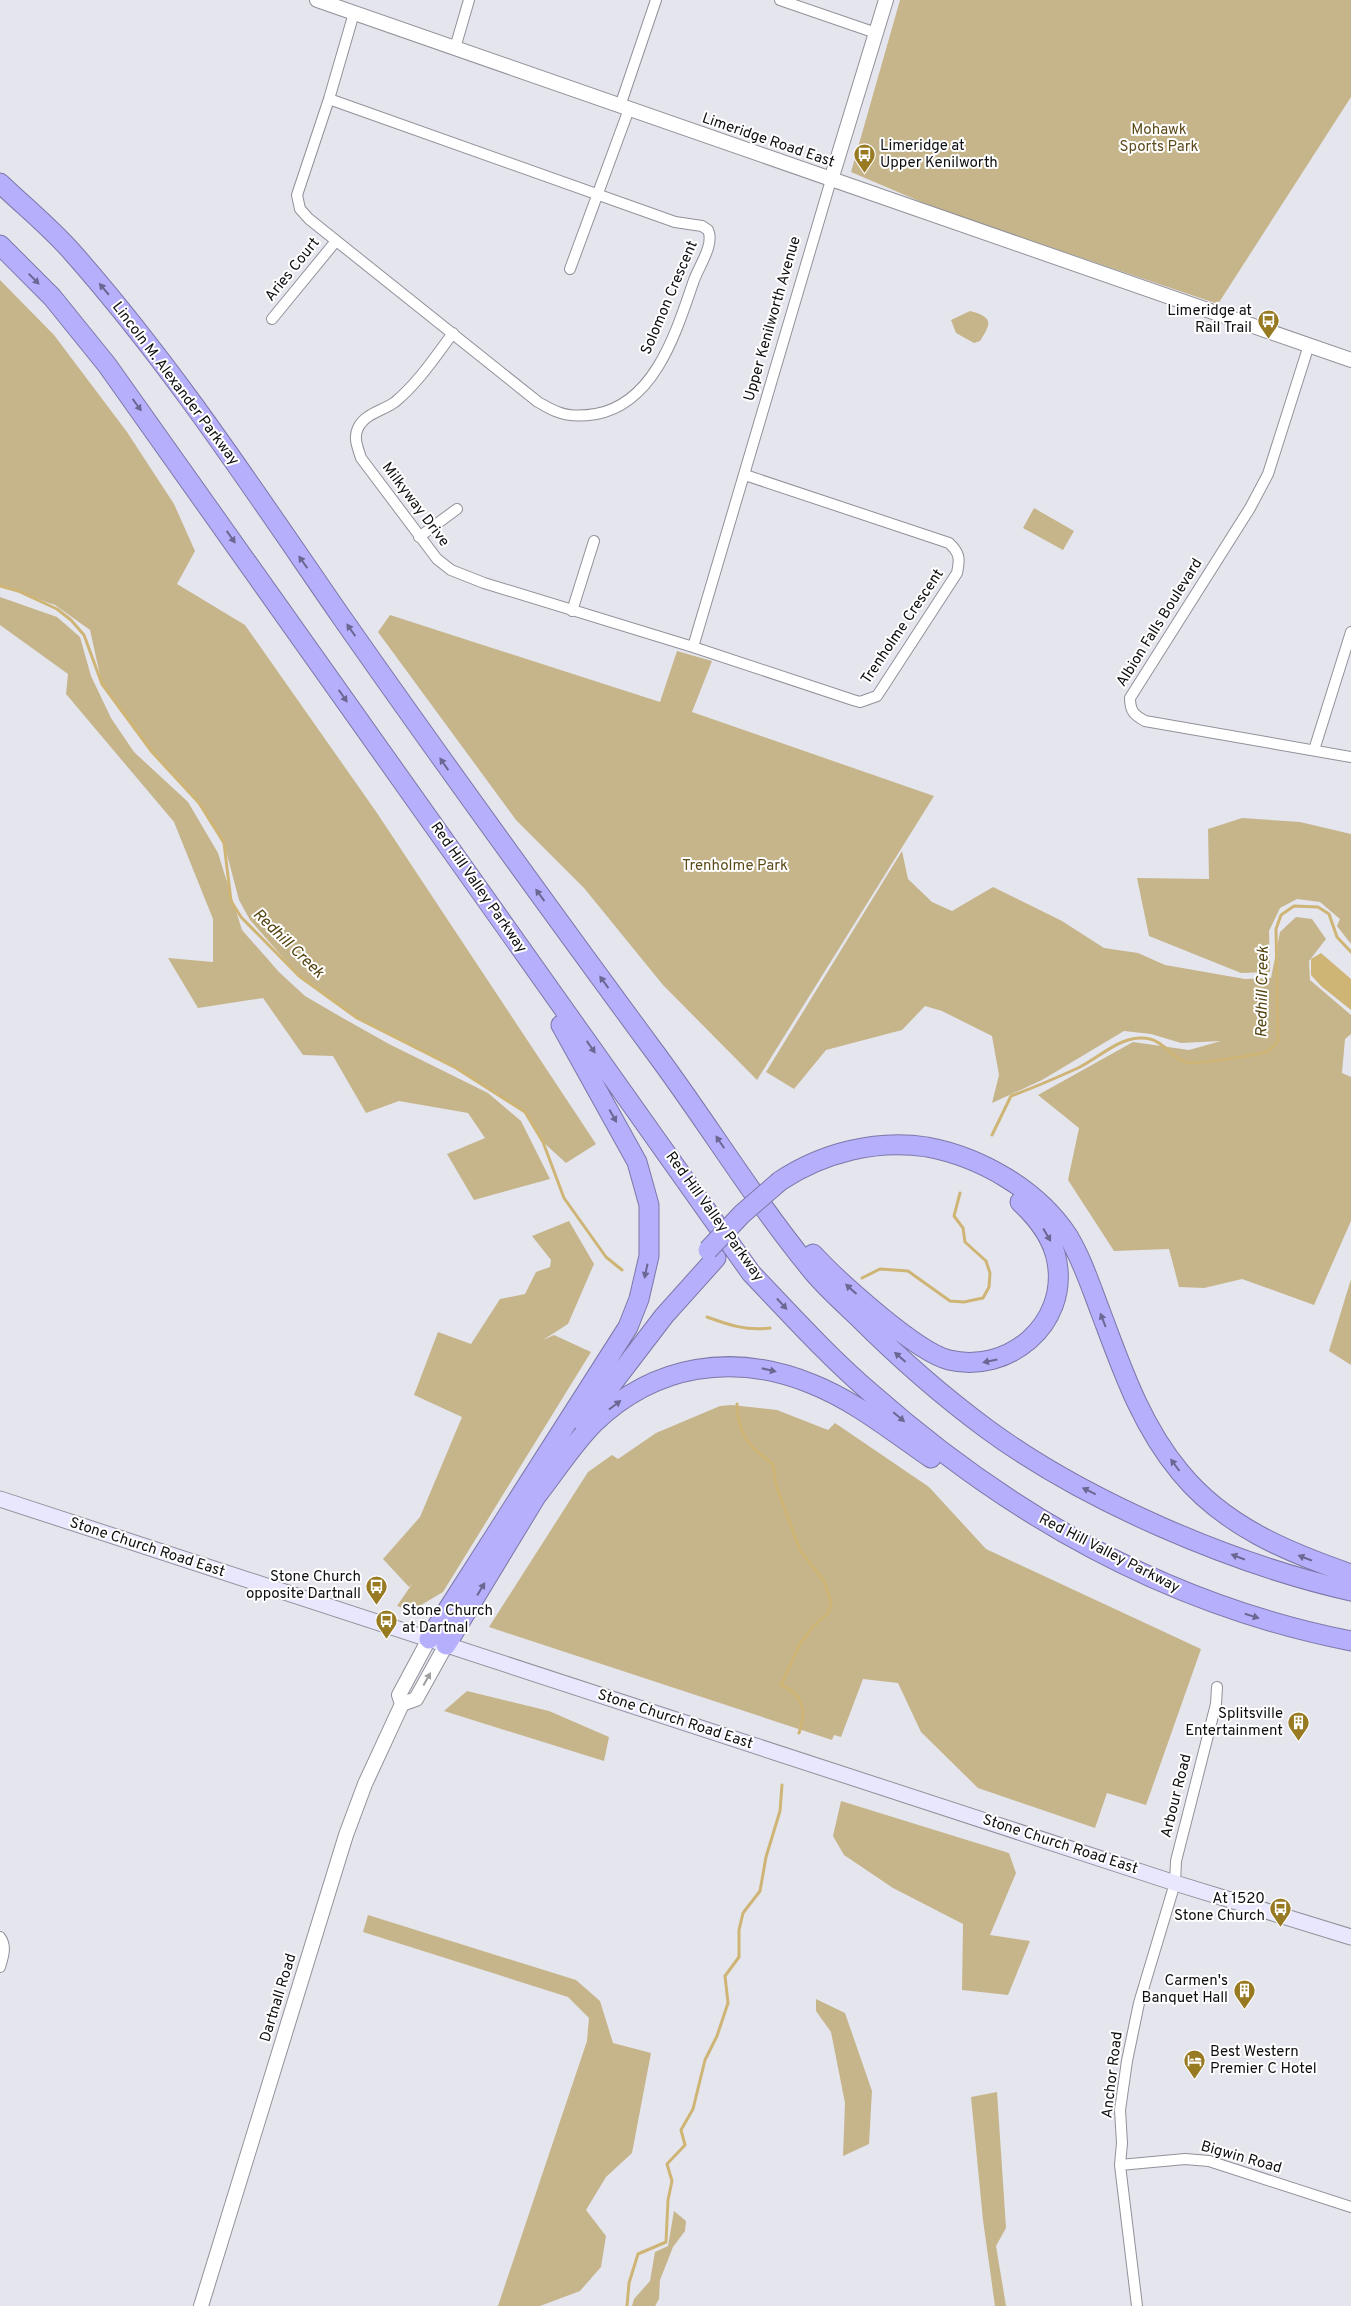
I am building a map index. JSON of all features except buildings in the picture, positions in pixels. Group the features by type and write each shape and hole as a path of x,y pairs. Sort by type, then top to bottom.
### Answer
{"highway":[{"name":"Lincoln M. Alexander Parkway","path":"0,183 68,248 136,328 475,808 694,1104 747,1183"},
{"name":"Red Hill Valley Parkway","path":"0,245 52,297 107,365 751,1273 827,1353 871,1393 989,1488 1050,1527 1186,1593 1249,1615 1351,1641"},
{"path":"438,1642 628,1327 639,1299 649,1256 649,1205 637,1162 573,1043 514,952 502,922"},
{"path":"587,1395 662,1300 712,1254 749,1224 783,1186 811,1163 832,1156 891,1144 938,1149 968,1159 1006,1178 1054,1218 1068,1237 1094,1294 1134,1398 1148,1426 1180,1472 1215,1507 1239,1525 1302,1558 1351,1574"},
{"path":"747,1183 820,1262 868,1305 934,1355 963,1363 997,1359 1031,1340 1042,1329 1052,1311 1056,1298 1058,1267 1053,1246 1044,1229 1017,1200 990,1182 959,1167 928,1159 873,1157 826,1169 783,1186"},
{"path":"747,1183 810,1270 890,1350 989,1431 1081,1487 1176,1532 1258,1564 1351,1591"},
{"path":"538,1494 561,1453 630,1358 712,1254"},
{"path":"438,1642 538,1494 593,1424 626,1397 657,1380 678,1373 699,1368 734,1366 772,1370 813,1384 883,1424 963,1479 989,1488"}],"main road":[{"name":"Stone Church Road East","path":"0,1499 1175,1883 1351,1937"}],"street":[{"name":"Limeridge Road East","path":"317,0 1351,360"},
{"path":"455,48 469,0"},
{"path":"570,269 598,194 656,0"},
{"path":"780,0 876,33"},
{"name":"Upper Kenilworth Avenue","path":"694,647 831,180 886,0"},
{"name":"Solomon Crescent","path":"329,99 675,222 702,226 711,236 711,244 699,266 678,324 663,359 646,382 629,400 606,412 582,416 558,413 538,402 336,241 300,209 296,195 329,99 354,14"},
{"name":"Aries Court","path":"272,319 336,241"},
{"name":"Milkyway Drive","path":"453,333 410,388 394,403 365,418 357,429 356,443 361,458 419,537 437,559 451,570 572,611 694,647"},
{"name":"Albion Falls Boulevard","path":"1309,345 1268,474 1250,508 1130,698 1130,709 1136,716 1145,721 1351,757"},
{"name":"Trenholme Crescent","path":"694,647 853,700 866,700 882,692 956,573 960,558 957,550 950,543 745,474"},
{"path":"419,537 457,509"},
{"path":"572,611 594,541"},
{"path":"1314,750 1351,632"},
{"name":"Dartnall Road","path":"201,2306 346,1835 365,1784 402,1704 416,1699 438,1642"},
{"name":"Arbour Road","path":"1175,1883 1176,1861 1216,1704 1217,1687"},
{"name":"Anchor Road","path":"1137,2306 1120,2165 1122,2143 1120,2110 1127,2061 1139,2003 1175,1883"},
{"path":"0,1937 4,1942 4,1954 0,1967"},
{"name":"Bigwin Road","path":"1120,2165 1185,2159 1209,2161 1351,2207"}],"green space":[{"name":"Mohawk Sports Park","path":"900,0 1351,0 1351,97 1218,304 940,210 851,172"},
{"path":"0,280 54,335 127,432 174,504 195,551 177,584 245,625 377,813 596,1144 566,1163 543,1142 525,1112 456,1068 357,1018 299,976 250,920 239,900 224,843 199,803 152,752 102,684 90,630 55,605 0,586"},
{"path":"970,311 983,316 988,322 988,326 980,341 974,343 956,333 951,320"},
{"path":"1034,508 1074,531 1063,550 1023,528"},
{"path":"0,597 57,617 80,637 91,676 111,718 134,752 188,802 218,853 242,930 279,972 305,996 341,1017 389,1044 488,1093 521,1121 550,1179 474,1200 447,1154 485,1138 468,1113 399,1101 366,1113 333,1056 303,1055 263,998 198,1008 168,958 213,962 213,919 174,822 66,694 68,674 0,625"},
{"name":"Trenholme Park","path":"390,615 660,702 677,651 712,661 692,712 934,796 757,1080 663,985 584,888 516,820 378,632"},
{"path":"1242,818 1300,822 1351,834 1351,944 1337,926 1340,919 1320,902 1297,899 1280,908 1269,931 1270,972 1241,973 1149,936 1137,878 1209,879 1208,829"},
{"path":"902,851 908,879 932,902 952,911 993,887 1062,921 1104,948 1138,953 1165,965 1245,979 1271,978 1280,932 1296,917 1312,919 1326,939 1309,961 1310,980 1351,1015 1351,1034 1345,1039 1342,1073 1351,1077 1351,1221 1314,1305 1242,1279 1204,1288 1179,1287 1169,1249 1114,1251 1068,1180 1079,1128 1038,1095 1133,1042 1189,1050 1221,1041 1181,1043 1151,1034 1124,1031 1042,1080 992,1103 999,1075 992,1036 942,1011 925,1006 902,1030 826,1050 794,1089 766,1072"},
{"path":"569,1221 594,1264 568,1324 543,1340 554,1335 591,1352 443,1592 411,1611 397,1606 412,1584 409,1587 383,1559 420,1517 462,1417 414,1395 438,1332 471,1344 500,1299 525,1294 536,1272 550,1267 551,1260 532,1236"},
{"path":"1351,1279 1351,1365 1329,1351"},
{"path":"731,1405 777,1410 828,1430 835,1423 929,1487 986,1549 1201,1649 1146,1805 1107,1793 1095,1828 978,1788 921,1732 898,1683 863,1679 841,1737 834,1735 832,1740 489,1627 588,1472 612,1455 618,1459 656,1433 720,1406"},
{"path":"467,1691 549,1711 609,1737 604,1761 444,1711"},
{"path":"841,1801 1009,1853 1016,1873 990,1935 1030,1941 1008,1995 962,1990 963,1924 893,1888 844,1855 833,1836"},
{"path":"368,1915 576,1980 600,2001 613,2043 651,2053 632,2153 606,2177 586,2210 606,2236 601,2267 580,2291 540,2306 498,2306 587,2041 589,2018 568,1997 363,1932"},
{"path":"816,1999 845,2013 872,2091 869,2144 843,2156 845,2103 831,2032 816,2011"},
{"path":"997,2092 1006,2228 996,2246 1006,2306 995,2306 983,2220 971,2097"},
{"path":"674,2211 686,2221 685,2231 673,2247 660,2280 659,2299 655,2306 632,2306 634,2299 650,2281 655,2252 668,2246"}],"shaded area":[{"path":"1321,953 1351,979 1351,1010 1321,986 1311,975 1311,959"}],"waterway":[{"name":"Redhill Creek","path":"0,586 18,591 57,609 71,620 84,635 102,684 152,752 199,803 224,843 231,901 241,917 299,976 357,1018 456,1068 525,1112 543,1142 564,1198 606,1257 622,1270"},
{"name":"Redhill Creek","path":"992,1135 1011,1096 1078,1068 1112,1047 1130,1039 1150,1039 1176,1057 1190,1063 1240,1057 1269,1050 1278,1041 1276,929 1281,915 1294,906 1318,907 1329,914 1337,937 1351,952"},
{"name":"Redhill Creek","path":"862,1278 880,1269 908,1271 950,1301 964,1302 983,1298 989,1287 990,1273 986,1261 965,1242 963,1228 954,1216 960,1193"},
{"name":"Redhill Creek","path":"707,1317 745,1328 770,1328"},
{"path":"737,1404 740,1424 746,1439 757,1452 773,1464 776,1485 800,1550 824,1581 831,1602 829,1612 813,1627 800,1644 781,1685 794,1693 801,1704 803,1718 799,1733"},
{"path":"627,2306 629,2283 638,2254 666,2242 668,2200 672,2181 667,2164 685,2145 681,2130 693,2109 705,2060 717,2036 728,2003 725,1976 739,1957 739,1930 743,1913 760,1891 766,1857 780,1811 782,1785"}],"place":[{"name":"Limeridge at Upper Kenilworth","path":"864,174"},
{"name":"Limeridge at Rail Trail","path":"1268,339"},
{"name":"Stone Church opposite Dartnall","path":"377,1605"},
{"name":"Stone Church at Dartnal","path":"386,1639"},
{"name":"Splitsville Entertainment","path":"1299,1742"},
{"name":"At 1520 Stone Church","path":"1281,1927"},
{"name":"Carmen's Banquet Hall","path":"1244,2009"},
{"name":"Best Western Premier C Hotel","path":"1194,2080"}]}
